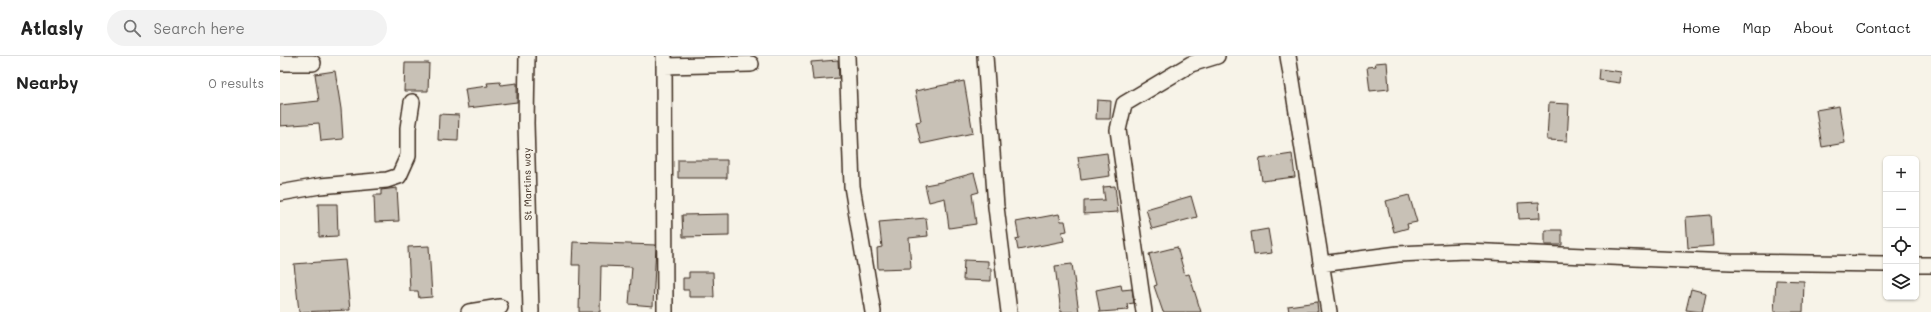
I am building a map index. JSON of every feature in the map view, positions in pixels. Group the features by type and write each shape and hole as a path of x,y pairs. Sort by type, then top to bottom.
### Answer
{"street":[{"name":"St Martins way","path":"527,56 526,130 531,312"},
{"path":"847,56 852,186 873,312"},
{"path":"985,56 996,207 1009,312"},
{"path":"1144,312 1118,130 1124,104 1191,64 1217,56"},
{"path":"1288,56 1329,312"},
{"path":"665,312 664,61 751,64"},
{"path":"280,63 313,63"},
{"path":"280,193 320,186 387,180 399,176 408,156 408,128 412,102"},
{"path":"1321,264 1398,254 1465,251 1731,262 1883,264"},
{"path":"1919,265 1931,265"},
{"path":"469,312 500,306"}],"building":[{"path":"838,60 839,78 813,80 811,62"},
{"path":"1387,62 1389,89 1370,91 1367,67 1376,66 1375,63"},
{"path":"405,63 429,63 428,91 404,91"},
{"path":"1600,69 1621,72 1620,83 1599,80"},
{"path":"335,71 341,109 343,139 321,141 319,123 280,126 280,105 319,101 315,74"},
{"path":"964,81 973,133 921,144 916,122 921,121 915,91"},
{"path":"500,82 501,85 517,83 517,102 468,108 465,89 488,86 487,83"},
{"path":"1097,100 1111,101 1110,119 1096,119"},
{"path":"1549,103 1569,104 1567,141 1547,140"},
{"path":"1839,106 1845,143 1822,147 1816,110"},
{"path":"439,114 459,115 458,141 438,140"},
{"path":"1107,153 1110,176 1081,180 1078,157"},
{"path":"1292,154 1295,177 1262,181 1259,159"},
{"path":"678,160 727,160 727,178 678,178"},
{"path":"974,173 979,192 972,194 976,224 949,228 945,198 929,202 925,185"},
{"path":"1115,186 1118,212 1084,214 1084,201 1105,200 1103,187"},
{"path":"397,188 399,221 375,222 374,195 381,195 381,190"},
{"path":"1409,195 1417,222 1407,224 1408,228 1394,232 1386,201"},
{"path":"1191,196 1197,217 1152,229 1146,209"},
{"path":"1539,202 1540,218 1519,219 1518,203"},
{"path":"318,204 337,204 338,236 319,237"},
{"path":"729,214 729,236 683,237 682,215"},
{"path":"1059,214 1061,221 1065,221 1067,231 1062,232 1064,241 1018,250 1016,239 1019,238 1016,222"},
{"path":"1711,215 1713,246 1688,248 1686,217"},
{"path":"926,218 928,236 909,238 911,268 878,269 877,248 882,247 879,222"},
{"path":"1268,229 1272,253 1254,255 1251,232"},
{"path":"1545,230 1562,230 1562,245 1545,245"},
{"path":"573,242 656,245 653,306 629,304 632,267 601,266 600,312 579,312 580,265 572,265"},
{"path":"429,246 432,297 419,298 418,291 410,291 408,247"},
{"path":"1177,247 1185,275 1189,274 1201,312 1163,312 1154,286 1157,285 1149,254"},
{"path":"345,260 350,310 299,312 294,264"},
{"path":"964,260 988,261 988,268 991,268 991,281 963,280"},
{"path":"1072,264 1079,312 1061,312 1055,266"},
{"path":"689,272 713,272 714,297 689,297 689,290 683,290 683,278 689,278"},
{"path":"1776,280 1804,281 1803,312 1774,312"},
{"path":"1121,285 1122,290 1132,289 1134,303 1127,304 1128,310 1100,312 1096,290"},
{"path":"1691,289 1706,293 1702,312 1686,310"},
{"path":"1317,302 1318,312 1289,312 1288,306"}]}
